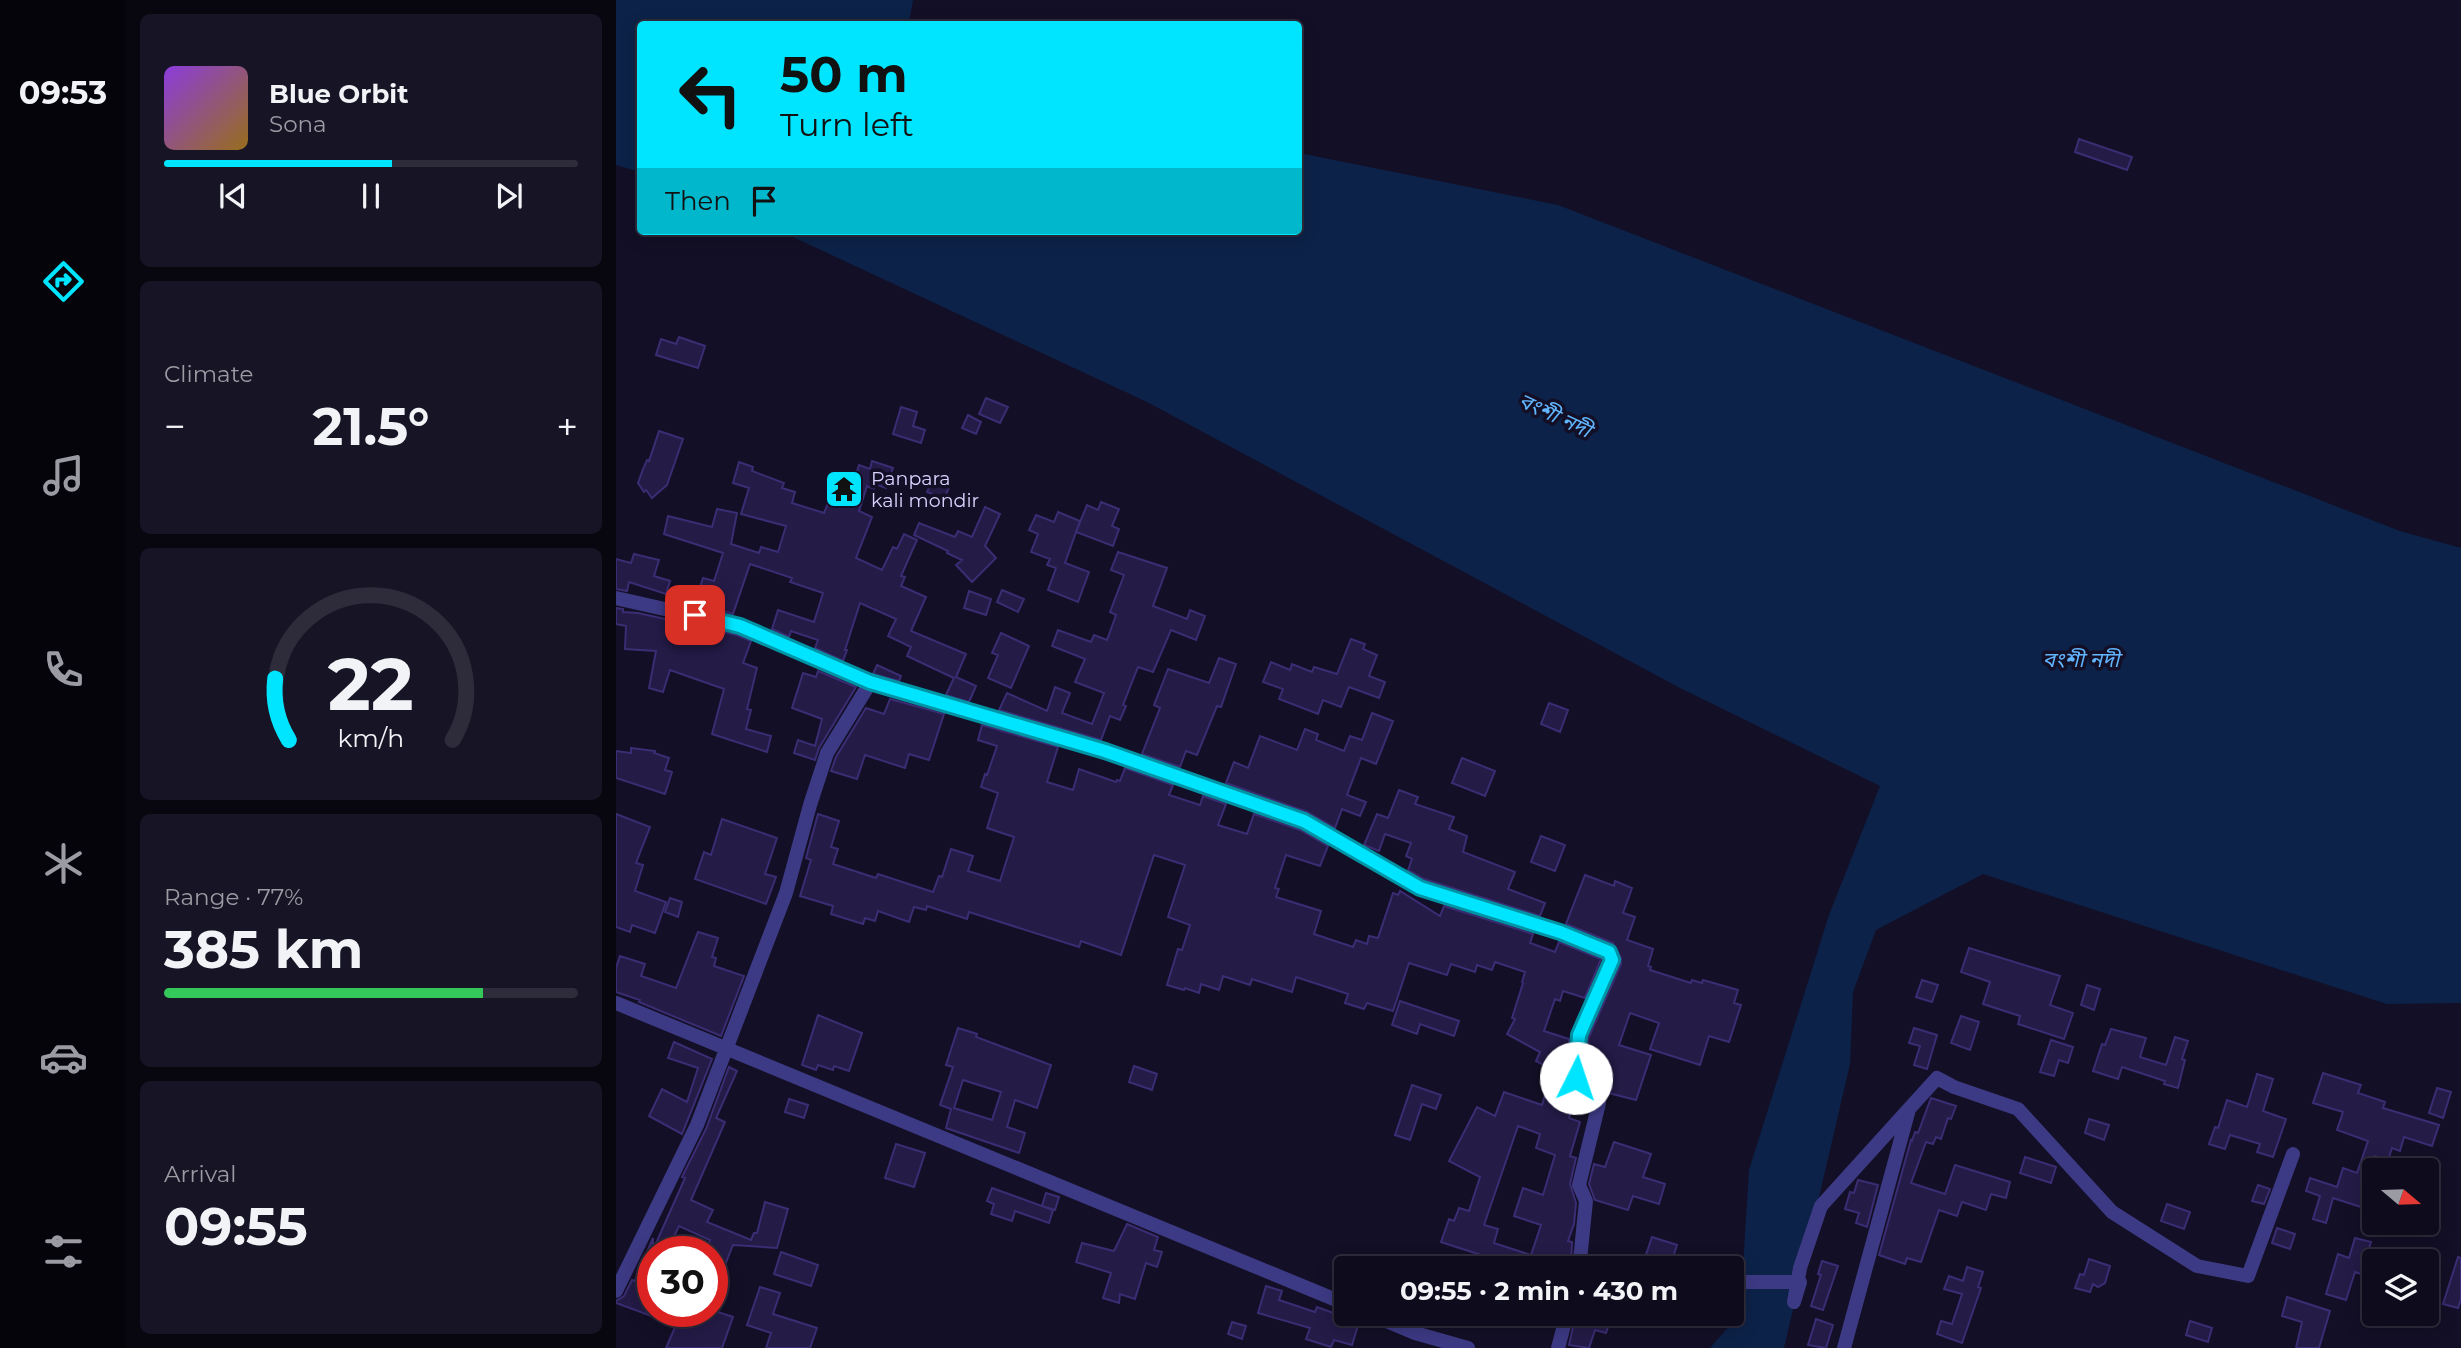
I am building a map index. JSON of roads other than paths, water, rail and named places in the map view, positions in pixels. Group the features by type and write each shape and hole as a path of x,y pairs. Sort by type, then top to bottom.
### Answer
{"street":[{"path":"616,598 740,626 870,682 1105,751 1304,821 1420,888 1560,932 1609,952 1612,960 1579,1035 1576,1078 1599,1102 1579,1185 1586,1201 1580,1256"},
{"path":"616,1291 697,1125 786,893 827,754 870,682"},
{"path":"616,1003 1334,1299"},
{"path":"1798,1282 1800,1282 1794,1302 1798,1282 1800,1268 1821,1206 1937,1078 1954,1087 2018,1109 2112,1212 2197,1266 2248,1276 2293,1154"},
{"path":"1844,1348 1909,1112"},
{"path":"1744,1282 1798,1282"},
{"path":"1398,1326 1468,1348"},
{"path":"1558,1348 1564,1326"}],"water":[{"path":"616,0 913,0 909,21 637,21 637,171 616,165"},
{"name":"বংশী নদী","path":"1302,154 1558,205 2400,531 2461,548 2461,1003 2387,1004 1983,874 1876,930 1853,992 1850,1064 1784,1348 1710,1348 1729,1326 1744,1326 1744,1256 1749,1170 1829,915 1880,786 1680,688 1147,402 789,235 1302,235"}],"place":[{"name":"Panpara kali mondir","path":"844,489"}]}
